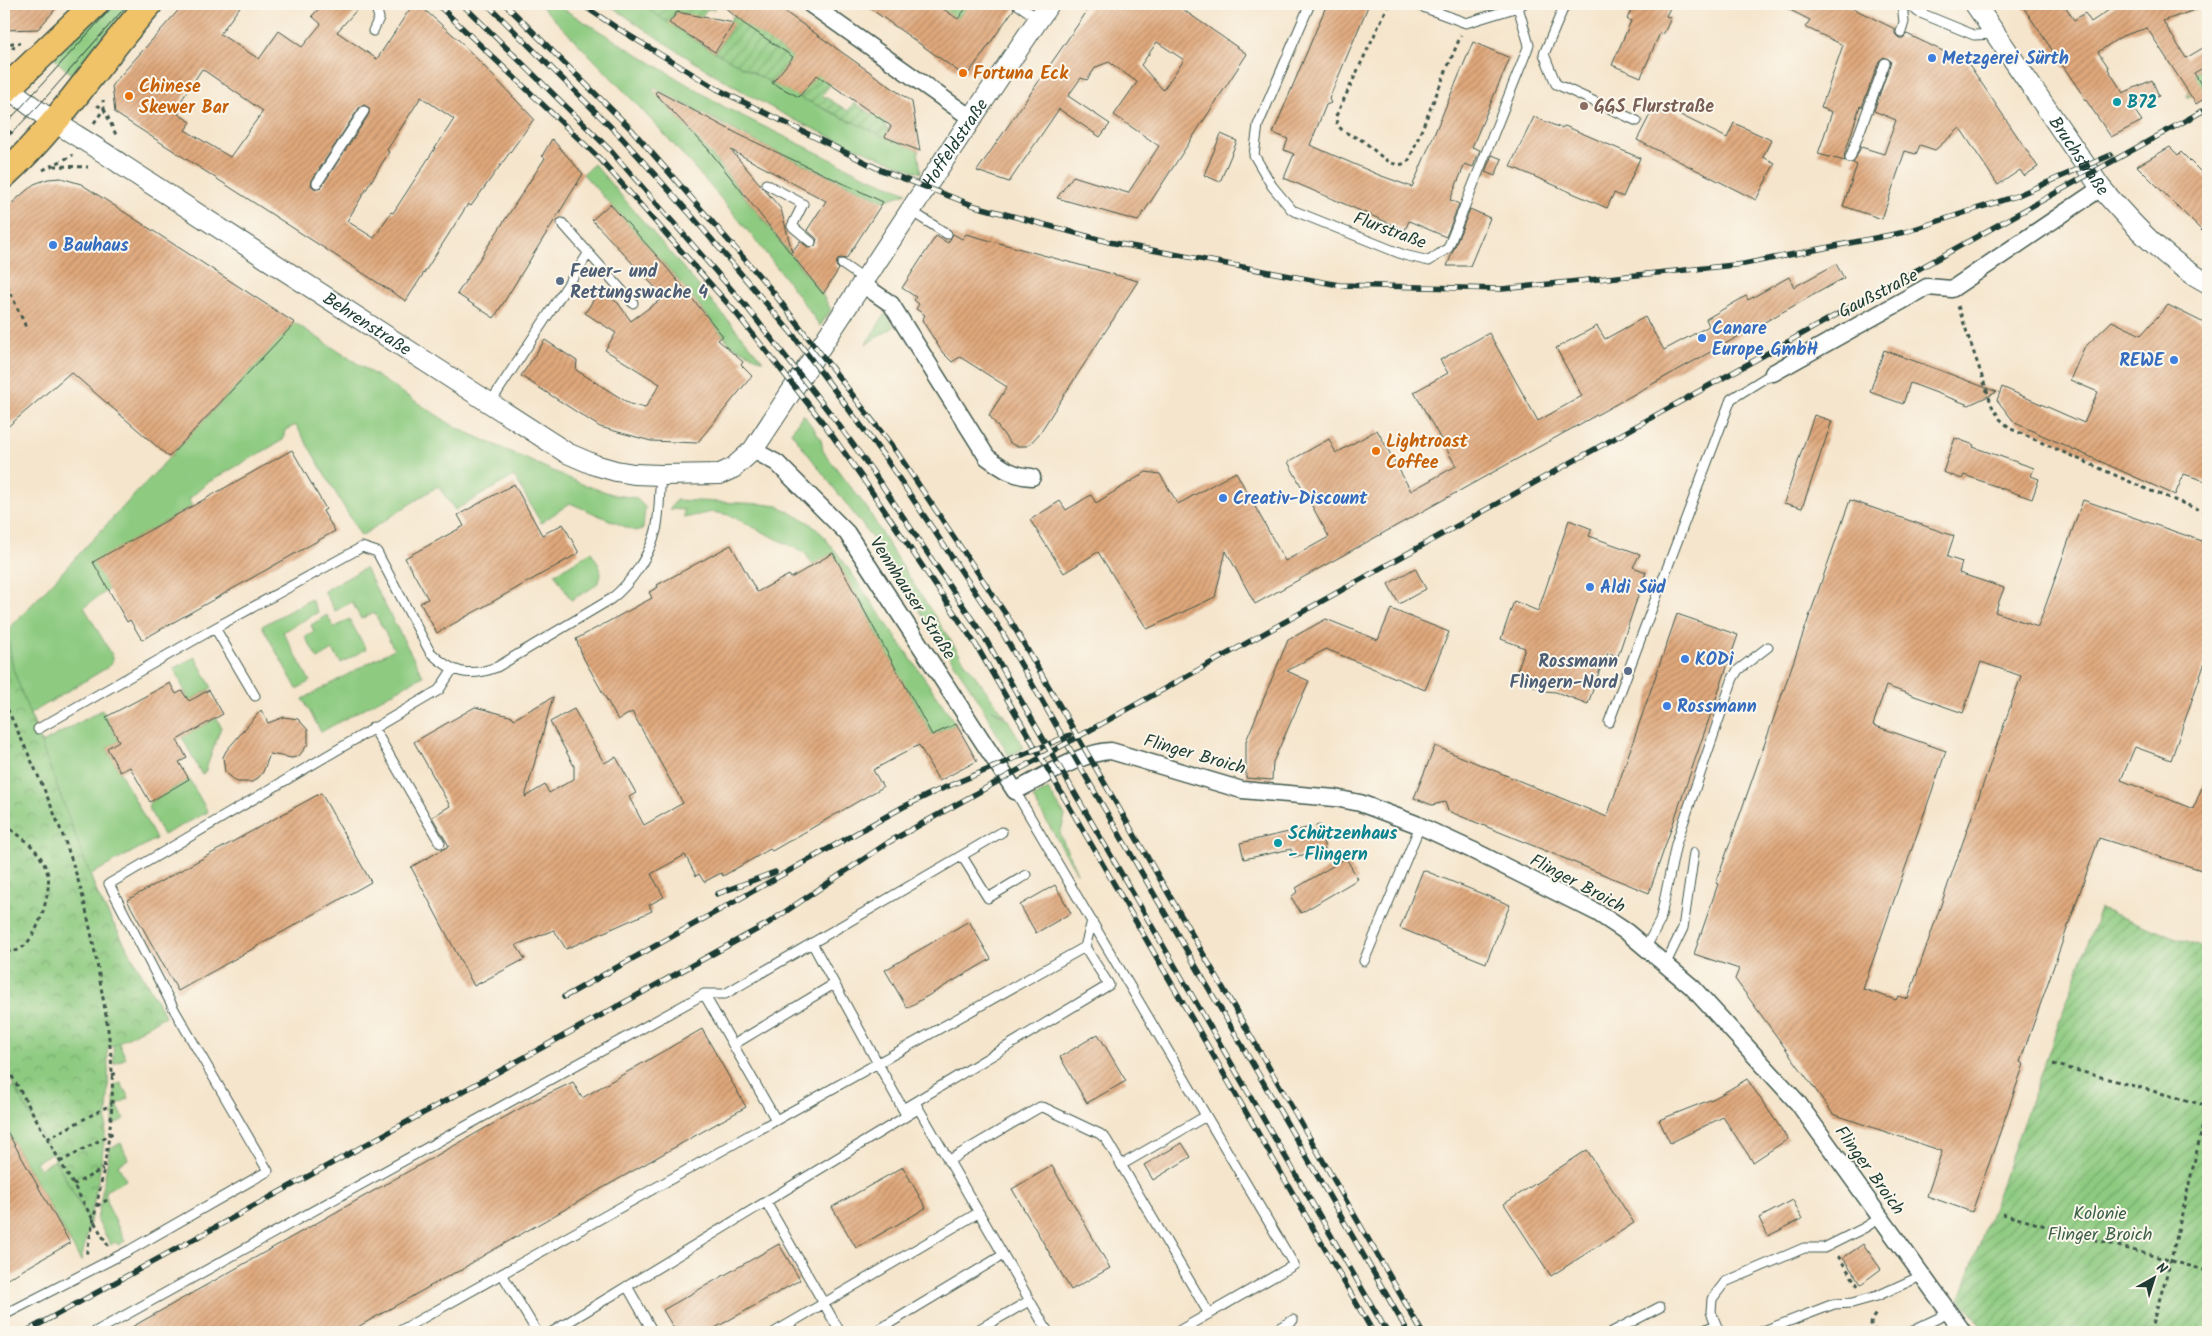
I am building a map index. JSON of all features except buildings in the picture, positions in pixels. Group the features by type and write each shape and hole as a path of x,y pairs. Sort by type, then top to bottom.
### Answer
{"main road":[{"path":"5,87 95,4"},
{"path":"4,175 30,150 78,94 116,40 149,4"}],"street":[{"path":"810,4 971,118"},
{"name":"Bruchstraße","path":"1976,4 2101,188 2117,207 2161,250 2196,277 2208,283"},
{"name":"Hoffeldstraße","path":"753,450 971,118 1044,11"},
{"name":"Behrenstraße","path":"5,87 34,110 98,148 490,403 580,459 595,465 634,474 720,474 733,468 753,450"},
{"path":"1952,289 2101,188"},
{"path":"864,282 891,304 988,457 1006,471 1022,477 1032,477"},
{"name":"Gaußstraße","path":"1773,373 1927,287 1952,289"},
{"name":"Vennhauser Straße","path":"753,450 777,463 847,533 1015,791"},
{"name":"Flinger Broich","path":"1015,791 1080,759 1106,751 1139,758 1242,790 1335,798 1360,803 1420,826 1598,913 1666,963 1731,1027 1798,1103 1963,1332"}],"lane":[{"path":"373,31 379,18 375,4"},
{"path":"1017,4 1044,11"},
{"name":"Flurstraße","path":"1310,4 1258,125 1254,155 1272,186 1292,210 1404,255 1429,262 1448,248 1529,45 1521,6 1466,23"},
{"path":"1415,4 1466,23"},
{"path":"1566,4 1544,54 1556,84 1637,121"},
{"path":"1901,32 1904,22 1902,4"},
{"path":"1909,4 1918,12 1974,35 1986,36 1995,34"},
{"path":"1850,158 1886,64"},
{"path":"317,183 364,112"},
{"path":"766,184 802,204 792,226 811,242"},
{"path":"911,211 946,234"},
{"path":"562,224 633,303"},
{"path":"490,403 588,254"},
{"path":"842,264 864,282"},
{"path":"1609,722 1731,399 1773,373"},
{"path":"38,729 362,547 377,552 430,652 452,670 478,674 497,667 611,599 622,590 644,558 655,533 661,475"},
{"path":"215,628 255,696"},
{"path":"1646,947 1660,921 1676,844 1733,678 1738,670 1768,647"},
{"path":"4,1315 130,1250 268,1171 175,1011 108,884 439,690 452,670"},
{"path":"374,727 440,843"},
{"path":"1015,791 1294,1265 1180,1331"},
{"path":"1364,961 1420,826"},
{"path":"95,1332 704,994 725,994 1002,832"},
{"path":"1666,963 1683,928 1694,853"},
{"path":"962,856 988,898 1026,875"},
{"path":"398,1332 1085,947 1092,921"},
{"path":"812,943 905,1112"},
{"path":"552,1332 766,1202 1109,984 1085,947"},
{"path":"733,1045 834,984"},
{"path":"704,994 776,1120"},
{"path":"916,1105 1048,1332"},
{"path":"948,1160 1040,1107 1046,1108 1100,1134 1106,1139 1209,1314"},
{"path":"1121,1165 1206,1116"},
{"path":"766,1202 840,1332"},
{"path":"776,1332 978,1213"},
{"path":"1700,1332 1717,1329 1711,1312 1712,1299 1725,1282 1804,1248 1824,1248 1880,1218"},
{"path":"875,1332 1003,1255"},
{"path":"502,1274 537,1332"},
{"path":"1762,1332 1834,1304 1852,1303 1877,1296 1921,1276"},
{"path":"627,1286 653,1332"},
{"path":"974,1332 1029,1301"},
{"path":"1612,1332 1660,1307"},
{"path":"1909,1332 1949,1313"},
{"path":"1272,1332 1293,1320"}],"path":[{"path":"1390,4 1336,116 1336,122 1340,130 1364,142 1376,155 1399,165 1404,165 1409,160 1466,23"},
{"path":"4,125 15,136"},
{"path":"4,279 26,327"},
{"path":"1952,289 1992,406 2000,419 2010,429 2151,491 2208,513"},
{"path":"4,702 69,853 82,893 94,944 106,1011 112,1075 112,1104 97,1207 84,1263"},
{"path":"4,824 32,844 38,852 48,878 43,909 33,936 24,948 9,952 4,949"},
{"path":"4,1062 110,1250"},
{"path":"2053,1064 2208,1105 2171,1260 2150,1332"},
{"path":"112,1075 117,1073"},
{"path":"47,1139 112,1104"},
{"path":"60,1162 115,1132"},
{"path":"74,1185 103,1169"},
{"path":"97,1207 108,1200"},
{"path":"2002,1214 2208,1271"}],"green space":[{"path":"109,4 134,4 76,78 53,58"},
{"path":"539,4 555,4 726,108 861,174 907,193 884,201 770,149 654,88 652,89 714,158 822,294 831,310 820,326 789,283 722,199 651,119"},
{"path":"608,4 641,4 701,44 772,83 843,118 918,150 921,173 838,140 777,111 663,42"},
{"path":"650,4 717,4 714,9 707,9 698,21 686,14 677,12 669,23 647,8"},
{"path":"936,4 969,4 956,22"},
{"path":"733,15 796,59 786,66 772,83 715,52 732,27 729,23"},
{"path":"2208,66 2208,92 2187,97 2196,73"},
{"path":"812,70 831,84 822,95 848,111 854,103 873,115 876,111 885,120 887,129 889,129 885,137 799,97"},
{"path":"594,164 763,361 730,344 682,284 583,174"},
{"path":"885,314 894,327 866,344"},
{"path":"295,323 455,427 582,484 615,495 636,498 645,507 643,529 635,531 570,503 541,523 514,476 455,510 438,486 361,536 296,425 285,430 283,440 207,483 189,499 192,506 94,562 109,589 84,607 112,655 112,662 108,667 30,714 42,743 102,710 119,741 107,748 156,839 90,875 98,896 165,1016 118,1042 126,1058 114,1064 113,1045 20,728 4,625 8,630"},
{"path":"803,414 821,439 823,451 867,508 892,551 962,658 1005,716 991,709 1008,720 1024,748 1009,756 979,701 867,531 791,432"},
{"path":"676,500 778,506 808,522 822,534 843,561 956,724 932,735 833,553 813,565 805,553 729,515 712,512 684,518 684,510 670,509"},
{"path":"591,552 600,570 599,582 571,600 555,574"},
{"path":"365,568 423,676 321,732 303,699 394,649 374,612 361,619 352,602 335,611 324,591"},
{"path":"311,599 318,612 283,632 310,681 297,689 262,626"},
{"path":"327,615 334,628 349,619 366,649 341,663 333,650 318,659 305,637 314,632 311,625"},
{"path":"4,625 7,631 13,669 98,896 165,1016 107,1049 108,1093 105,1136 90,1222 4,1068"},
{"path":"195,657 212,688 189,701 174,668"},
{"path":"217,718 221,727 205,772 202,775 182,737"},
{"path":"189,779 208,812 163,835 148,807 150,802"},
{"path":"1048,789 1065,816 1060,834 1077,873 1033,798"},
{"name":"Kolonie Flinger Broich","path":"2100,909 2208,950 2208,1332 1986,1332 1960,1298"},
{"path":"121,1083 129,1098 117,1105 124,1119 113,1125 115,1085"},
{"path":"14,1086 51,1153 36,1162 39,1169 55,1160 90,1222 81,1261 4,1126 4,1092"},
{"path":"121,1143 128,1159 118,1165 126,1180 105,1191 109,1208 125,1241 118,1245 115,1242 111,1245 97,1220 110,1148"}],"tram line":[{"path":"4,126 115,4"},
{"path":"4,141 40,104 128,4"}],"railway":[{"path":"437,4 600,159 736,313 824,424 861,476 976,645 1373,1332"},
{"path":"462,4 610,150 745,305 833,417 871,469 986,640 1387,1332"},
{"path":"487,4 622,138 691,215 793,335 886,459 1002,632 1408,1332"},
{"path":"505,4 632,130 769,287 896,451 1013,625 1422,1332"},
{"path":"581,4 717,89 881,170 975,206 1109,242 1339,285 1502,289 1744,264 1905,232 2016,196 2111,155"},
{"path":"25,1332 767,924 889,842 2208,108"},
{"path":"564,997 903,807 1070,735"},
{"path":"717,894 775,872"}],"place":[{"name":"Metzgerei Sürth","path":"1932,58"},
{"name":"Fortuna Eck","path":"963,73"},
{"name":"Chinese Skewer Bar","path":"129,96"},
{"name":"B72","path":"2117,102"},
{"name":"GGS Flurstraße","path":"1584,106"},
{"name":"Bauhaus","path":"53,245"},
{"name":"Feuer- und Rettungswache 4","path":"560,281"},
{"name":"Canare Europe GmbH","path":"1702,338"},
{"name":"REWE","path":"2174,360"},
{"name":"Lightroast Coffee","path":"1376,451"},
{"name":"Creativ-Discount","path":"1223,498"},
{"name":"Aldi Süd","path":"1590,587"},
{"name":"KODi","path":"1685,659"},
{"name":"Rossmann Flingern-Nord","path":"1628,671"},
{"name":"Rossmann","path":"1667,706"},
{"name":"Schützenhaus - Flingern","path":"1278,843"}]}
